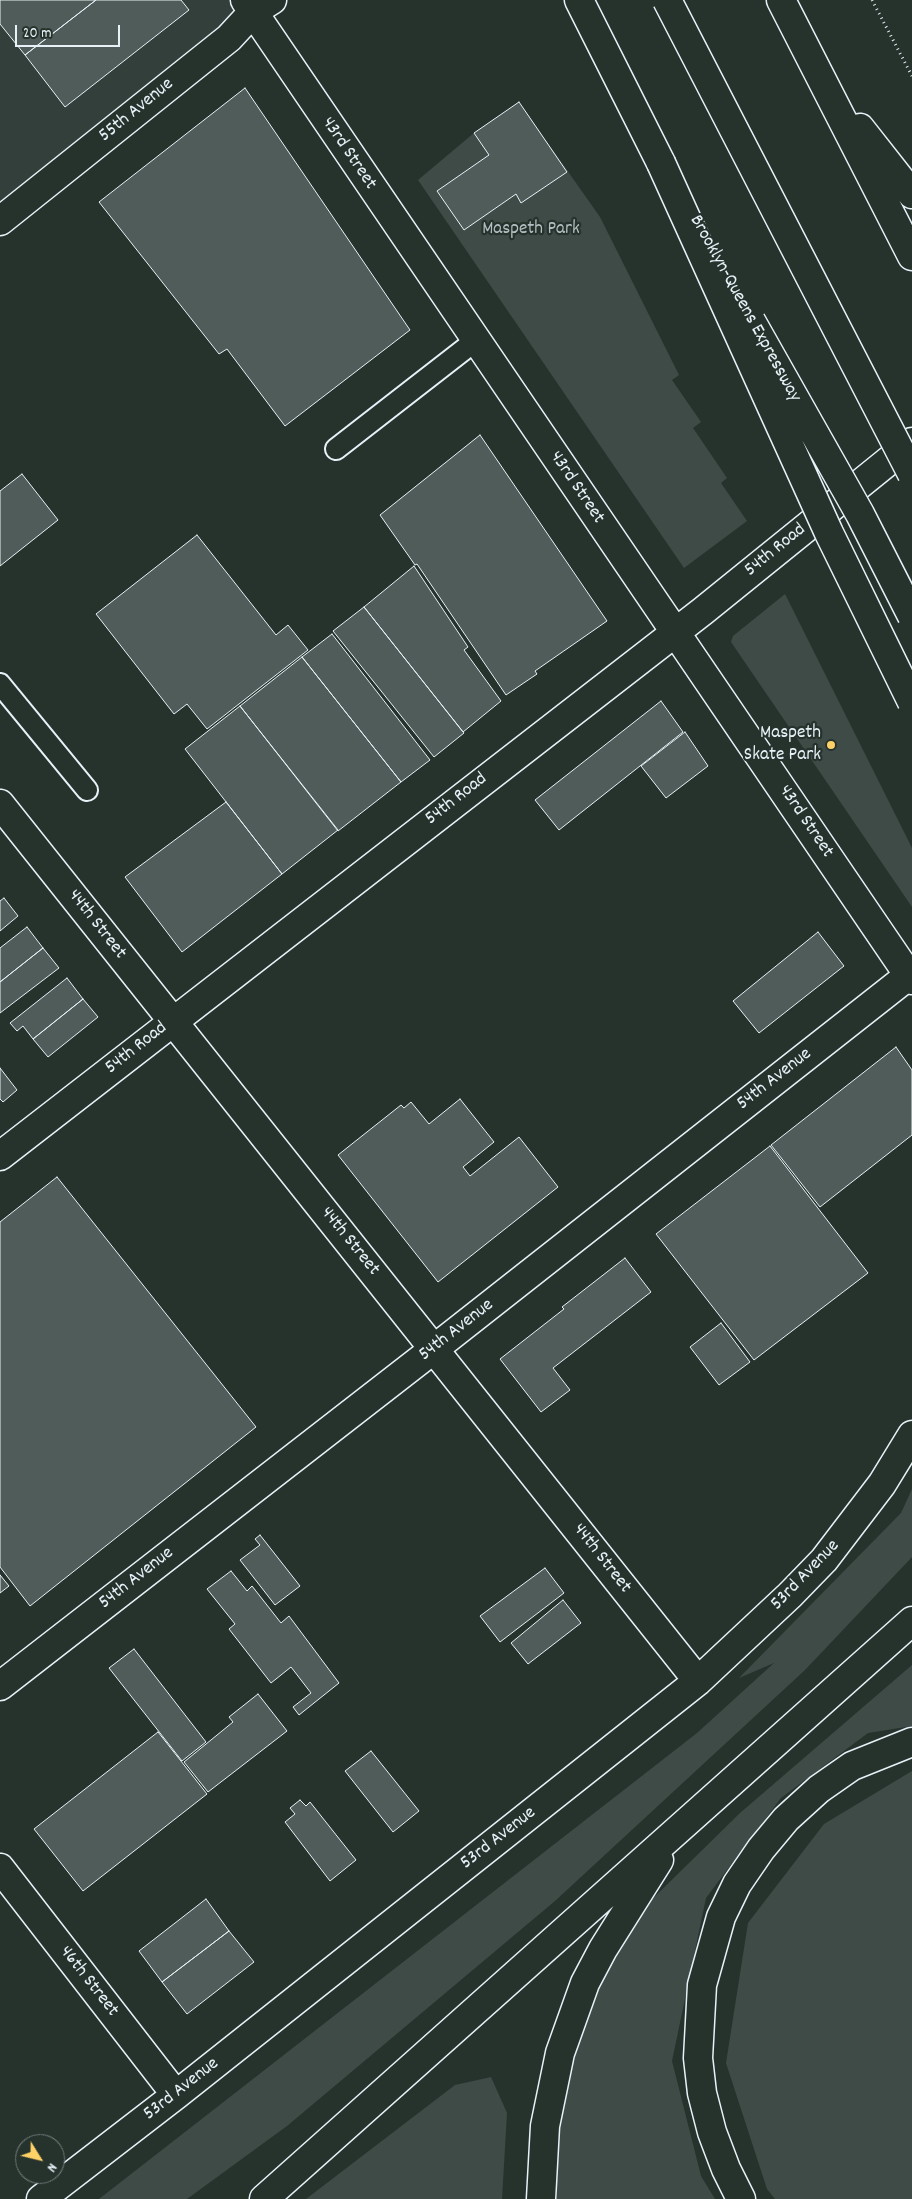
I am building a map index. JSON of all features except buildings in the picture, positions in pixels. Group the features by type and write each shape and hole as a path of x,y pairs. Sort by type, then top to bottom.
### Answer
{"main road":[{"name":"Brooklyn-Queens Expressway","path":"579,0 661,163 860,514 912,616"},
{"path":"667,0 912,474"},
{"path":"781,0 912,256"},
{"name":"55th Avenue","path":"0,221 229,38 256,4"},
{"name":"43rd Street","path":"256,4 475,342 911,976"},
{"path":"820,77 912,194"},
{"path":"661,163 829,533 912,702"},
{"name":"54th Road","path":"0,1156 675,632 912,442"},
{"name":"44th Street","path":"0,804 698,1681"},
{"name":"54th Avenue","path":"0,1686 911,976"},
{"name":"53rd Avenue","path":"41,2199 176,2095 698,1681 790,1595 824,1560 855,1522 882,1484 912,1435"},
{"path":"264,2199 912,1621"},
{"path":"741,2199 726,2169 712,2132 702,2093 698,2058 702,1985 721,1917 737,1884 761,1849 786,1819 819,1789 852,1766 912,1742"},
{"path":"541,2199 545,2126 551,2088 560,2053 585,1982 603,1949 680,1829"},
{"name":"46th Street","path":"0,1868 176,2095"},
{"path":"248,2199 310,2158"}],"lane":[{"path":"336,449 475,342"},
{"path":"0,684 87,790"}],"path":[{"path":"872,0 912,76"}],"shaded area":[{"path":"0,0 240,0 229,38 0,221"}],"green space":[{"name":"Maspeth Park","path":"519,102 600,217 679,375 672,380 701,422 693,428 727,478 721,483 747,521 684,568 418,180 474,133"},
{"name":"Maspeth Skate Park","path":"785,594 912,848 912,907 731,642 733,636"},
{"path":"912,1489 912,1557 805,1670 555,1901 287,2126 187,2199 99,2199 697,1733 774,1663 739,1678 901,1513"},
{"path":"912,1665 912,1726 868,1733 781,1798 706,1898 672,2061 701,2176 715,2199 557,2199 557,2127 578,2020 635,1916 740,1813"},
{"path":"912,1771 912,2199 775,2199 767,2189 726,2063 748,1923 824,1824"},
{"path":"491,2077 507,2113 502,2199 306,2199 455,2085"}],"place":[{"name":"Maspeth Skate Park","path":"831,745"}]}
